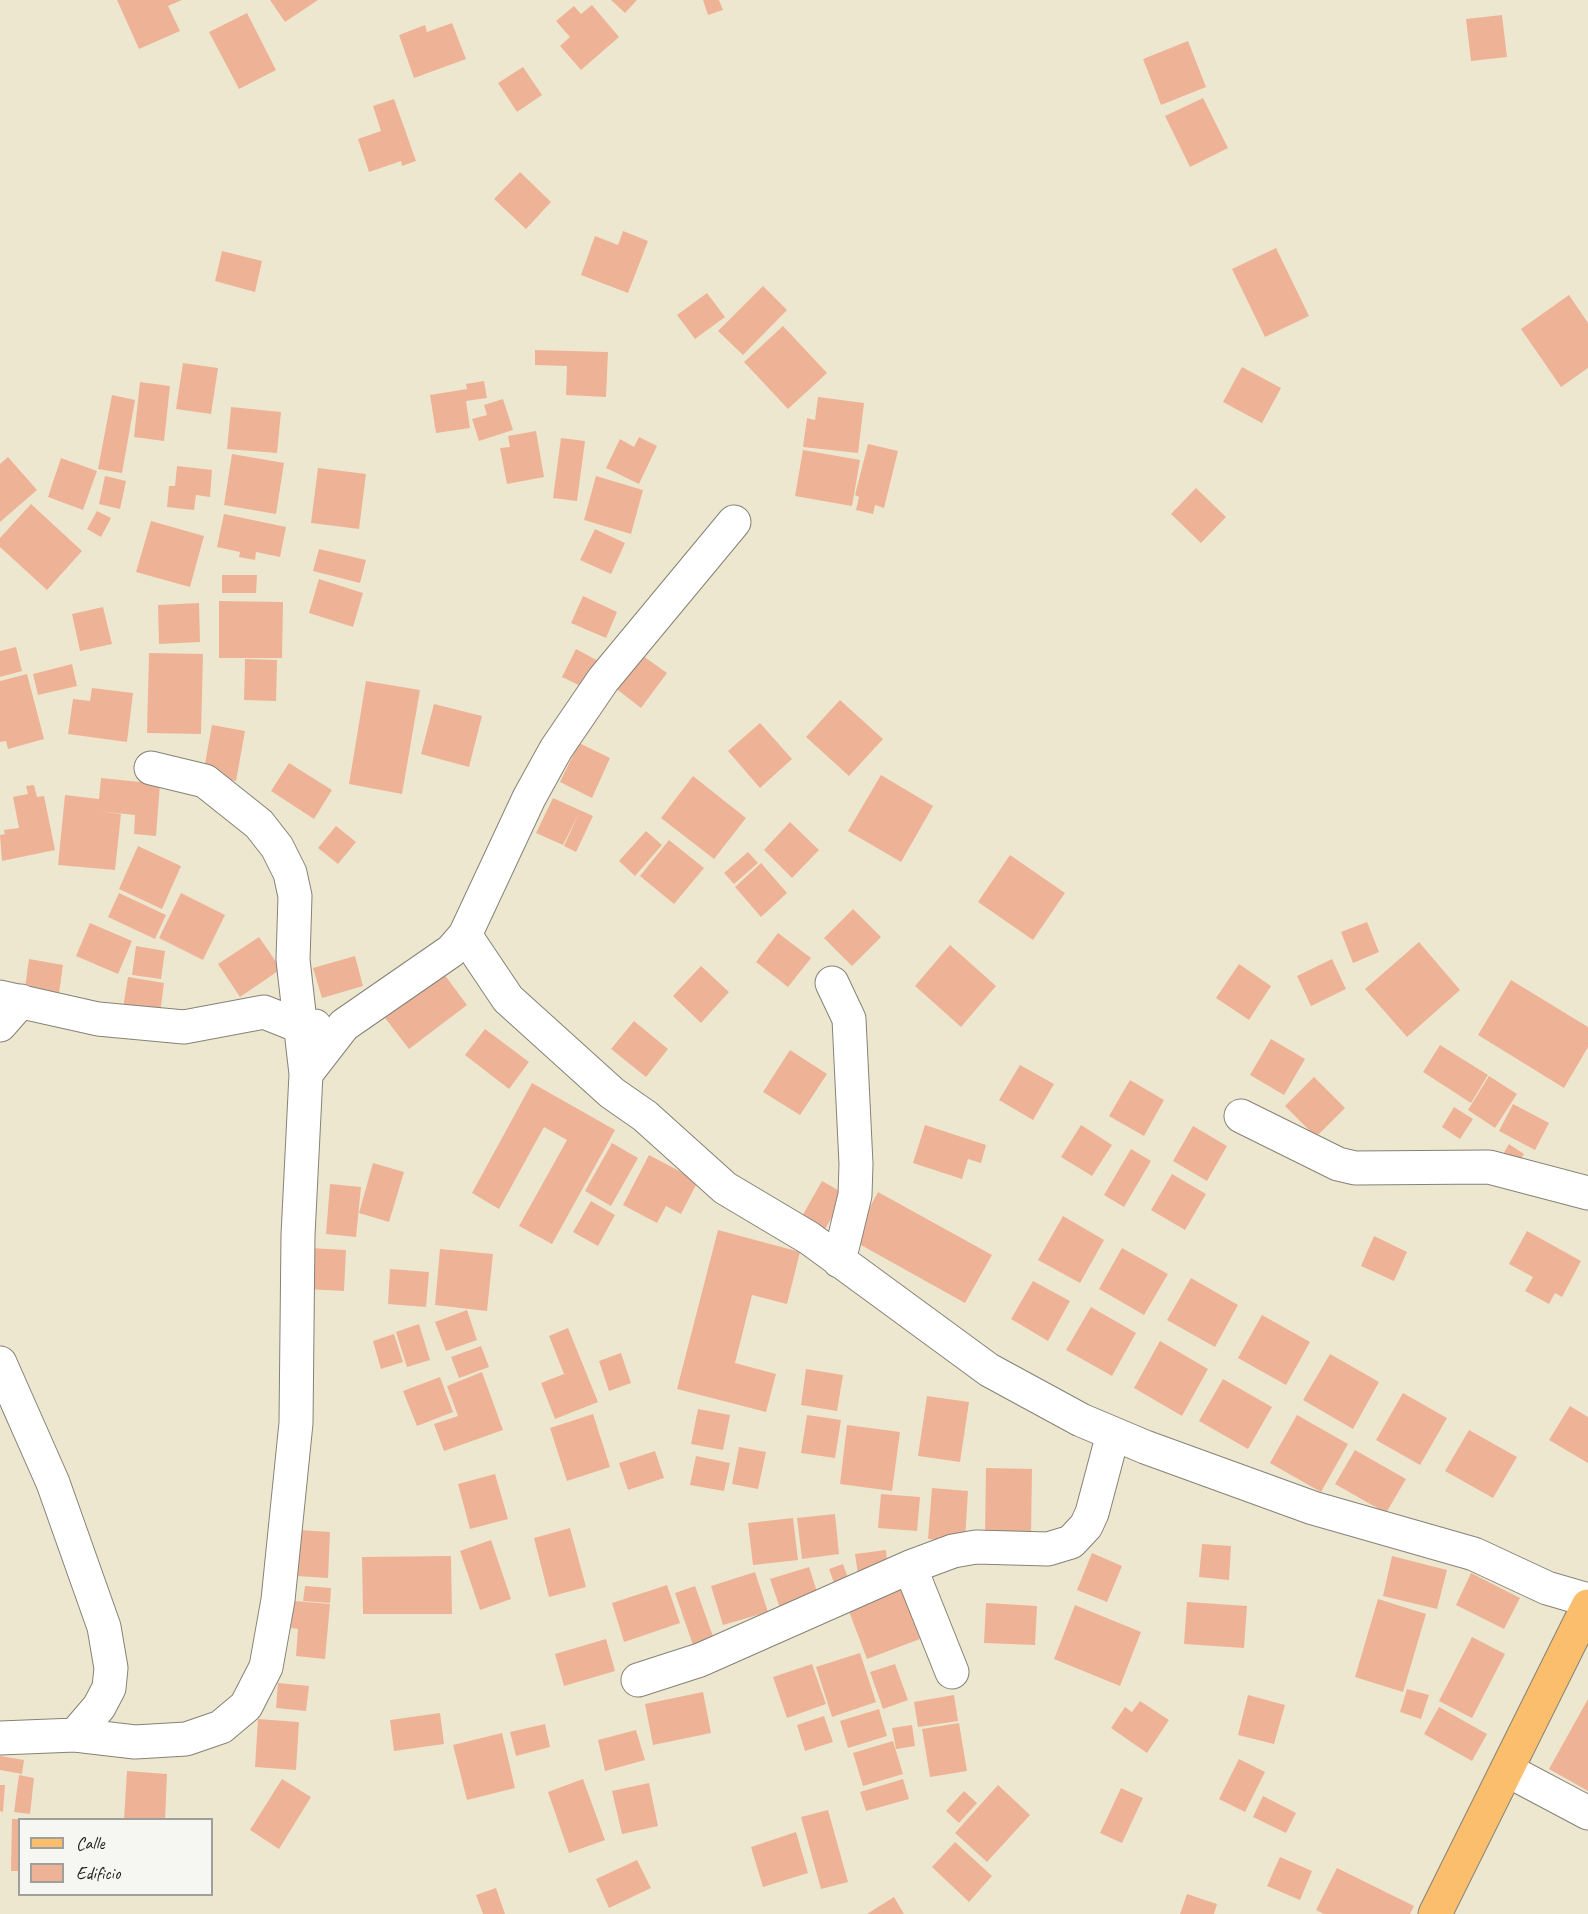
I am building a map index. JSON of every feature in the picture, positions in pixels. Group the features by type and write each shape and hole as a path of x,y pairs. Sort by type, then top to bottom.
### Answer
{"main road":[{"path":"1434,1914 1588,1605"}],"street":[{"path":"306,1074 344,1025 451,951 465,935 529,798 556,749 603,680 734,522"},
{"path":"0,1738 75,1735 135,1742 186,1739 222,1727 246,1706 266,1667 278,1600 296,1423 298,1235 306,1074 293,960 295,896 290,873 277,847 259,824 205,781 151,768"},
{"path":"465,935 508,999 612,1094 645,1116 725,1188 809,1238 989,1370 1081,1420 1113,1434 1313,1508 1474,1554 1547,1588 1588,1599"},
{"path":"832,983 849,1019 856,1164 855,1195 839,1261"},
{"path":"7,1008 174,1026 207,1024 264,1012 299,1026 344,1025"},
{"path":"1241,1116 1338,1164 1355,1168 1489,1167 1588,1193"},
{"path":"0,1363 53,1483 104,1627 111,1668 109,1688 99,1707 75,1735"},
{"path":"638,1680 700,1660 910,1567 953,1551 976,1547 1048,1550 1071,1542 1086,1526 1092,1513 1113,1434"},
{"path":"910,1567 952,1672"},
{"path":"1507,1770 1588,1813"}],"building":[{"path":"117,0 182,0 168,6 180,31 139,49"},
{"path":"270,0 318,0 285,22"},
{"path":"611,0 637,0 625,13"},
{"path":"703,0 719,0 723,10 708,15"},
{"path":"592,5 619,37 581,70 560,46 570,37 556,21 574,6 581,14"},
{"path":"247,13 276,70 239,89 209,32"},
{"path":"1502,15 1507,57 1471,61 1466,19"},
{"path":"452,23 466,59 414,78 399,35 425,25 427,32"},
{"path":"1188,41 1206,87 1161,105 1143,59"},
{"path":"523,67 542,95 517,112 498,83"},
{"path":"1203,98 1228,148 1190,167 1165,116"},
{"path":"394,99 416,161 402,166 401,161 369,172 358,139 381,131 373,106"},
{"path":"520,172 551,202 526,229 494,199"},
{"path":"623,231 648,241 628,293 581,275 595,236 618,245"},
{"path":"1276,248 1309,316 1265,337 1232,269"},
{"path":"222,251 262,261 255,292 215,281"},
{"path":"763,286 787,310 743,355 718,331"},
{"path":"707,293 725,317 695,339 677,315"},
{"path":"1569,295 1588,323 1588,368 1561,387 1521,329"},
{"path":"783,326 827,373 788,409 744,362"},
{"path":"535,350 608,352 606,397 566,395 567,366 535,365"},
{"path":"183,363 218,368 211,414 176,409"},
{"path":"1242,367 1281,388 1262,423 1223,402"},
{"path":"484,381 487,398 466,401 470,428 436,433 430,395 467,389 466,384"},
{"path":"140,382 170,386 164,441 134,437"},
{"path":"112,395 135,400 122,473 98,469"},
{"path":"818,397 864,403 858,453 803,447 807,418 815,420"},
{"path":"503,399 513,430 479,441 472,419 487,415 484,405"},
{"path":"231,407 281,412 277,453 227,449"},
{"path":"536,431 544,477 507,484 500,448 510,447 508,436"},
{"path":"639,437 657,446 639,484 606,468 620,439 634,447"},
{"path":"561,438 585,441 577,501 553,498"},
{"path":"868,444 898,451 884,508 875,505 873,514 856,510 859,497 855,495"},
{"path":"803,450 860,460 852,506 795,496"},
{"path":"232,454 284,463 276,514 224,505"},
{"path":"8,457 37,490 0,522 0,464"},
{"path":"61,458 97,471 83,510 48,497"},
{"path":"177,466 212,470 210,497 196,495 194,510 167,507 169,486 175,486"},
{"path":"318,468 366,474 359,529 311,523"},
{"path":"105,476 126,481 120,509 99,504"},
{"path":"596,476 643,490 631,534 584,520"},
{"path":"1196,488 1226,517 1201,543 1171,514"},
{"path":"31,504 82,551 47,590 0,547 0,538"},
{"path":"97,511 111,518 101,537 87,529"},
{"path":"224,514 286,527 280,557 256,552 255,560 239,557 240,552 217,547"},
{"path":"151,521 204,536 190,587 136,572"},
{"path":"595,529 625,543 611,574 580,560"},
{"path":"319,549 366,560 360,583 313,571"},
{"path":"222,575 257,575 256,593 222,593"},
{"path":"319,579 363,593 353,627 309,613"},
{"path":"583,596 617,612 606,638 571,623"},
{"path":"219,601 283,602 282,658 219,658"},
{"path":"199,603 200,642 159,644 158,605"},
{"path":"103,607 112,644 80,651 72,614"},
{"path":"16,647 22,671 0,677 0,651"},
{"path":"576,649 600,662 587,689 562,677"},
{"path":"149,653 203,654 201,734 147,733"},
{"path":"639,653 667,673 641,708 614,687"},
{"path":"245,659 277,660 276,701 244,700"},
{"path":"72,664 77,686 38,695 33,674"},
{"path":"27,674 44,739 8,749 6,741 0,742 0,681"},
{"path":"366,681 420,690 402,794 349,784"},
{"path":"92,688 133,693 127,742 68,734 73,699 90,701"},
{"path":"840,700 883,739 849,776 806,737"},
{"path":"434,704 482,716 469,767 421,754"},
{"path":"760,723 792,759 760,788 728,751"},
{"path":"212,725 245,731 236,781 203,775"},
{"path":"579,743 610,758 592,798 560,782"},
{"path":"289,763 332,790 314,819 271,791"},
{"path":"881,775 933,806 901,862 848,831"},
{"path":"693,776 746,818 714,859 661,818"},
{"path":"101,778 160,784 156,836 134,834 135,815 98,811 121,814 115,870 58,865 65,795 99,799"},
{"path":"34,785 37,797 44,796 55,850 2,861 0,835 5,834 4,830 19,828 13,797 28,794 26,786"},
{"path":"553,798 593,816 576,852 564,846 579,813 563,845 536,833"},
{"path":"790,822 819,850 792,878 764,850"},
{"path":"336,826 356,842 338,864 318,848"},
{"path":"646,831 662,845 635,876 619,861"},
{"path":"669,840 704,868 674,904 640,876"},
{"path":"138,846 181,866 162,909 119,889"},
{"path":"748,852 758,863 734,884 724,873"},
{"path":"1010,855 1065,893 1033,940 978,902"},
{"path":"761,863 787,893 761,917 735,887"},
{"path":"119,893 166,915 155,939 108,917"},
{"path":"181,893 225,915 203,960 159,938"},
{"path":"853,909 881,937 852,966 824,938"},
{"path":"1367,922 1379,952 1353,963 1341,932"},
{"path":"90,923 132,941 118,974 76,956"},
{"path":"778,933 811,958 788,987 756,962"},
{"path":"259,937 281,969 240,997 218,964"},
{"path":"1419,942 1460,990 1407,1037 1365,989"},
{"path":"950,945 996,986 961,1027 915,986"},
{"path":"136,946 165,951 161,979 132,975"},
{"path":"355,956 363,986 322,998 313,968"},
{"path":"29,959 63,965 59,993 25,988"},
{"path":"1332,959 1346,989 1311,1006 1297,976"},
{"path":"1239,964 1271,986 1249,1020 1216,998"},
{"path":"701,966 729,992 701,1023 673,996"},
{"path":"444,974 467,1005 409,1049 385,1018"},
{"path":"128,977 164,983 160,1014 123,1008"},
{"path":"1511,980 1588,1027 1588,1047 1564,1088 1478,1035"},
{"path":"634,1021 668,1049 646,1077 611,1049"},
{"path":"485,1029 529,1062 509,1089 465,1055"},
{"path":"1271,1039 1305,1059 1284,1095 1250,1075"},
{"path":"1440,1045 1488,1075 1471,1103 1423,1072"},
{"path":"790,1050 827,1074 800,1115 763,1092"},
{"path":"1020,1065 1054,1084 1033,1120 999,1100"},
{"path":"1489,1076 1517,1094 1495,1128 1468,1110"},
{"path":"1314,1077 1345,1108 1316,1137 1285,1106"},
{"path":"1130,1080 1164,1100 1144,1136 1109,1116"},
{"path":"532,1083 615,1130 552,1244 519,1226 567,1140 544,1127 499,1209 472,1193"},
{"path":"1513,1104 1549,1123 1535,1150 1499,1131"},
{"path":"1454,1107 1473,1119 1460,1139 1442,1127"},
{"path":"925,1125 986,1145 981,1163 968,1159 962,1179 913,1163"},
{"path":"1081,1125 1112,1145 1092,1176 1061,1157"},
{"path":"1193,1126 1227,1146 1207,1181 1173,1161"},
{"path":"612,1143 638,1158 611,1206 585,1191"},
{"path":"1509,1144 1524,1154 1514,1171 1499,1161"},
{"path":"1131,1149 1151,1161 1124,1207 1104,1195"},
{"path":"649,1155 698,1181 681,1214 666,1206 657,1223 623,1205"},
{"path":"373,1163 404,1172 389,1222 359,1213"},
{"path":"1172,1174 1206,1194 1185,1230 1151,1210"},
{"path":"822,1181 845,1194 824,1231 801,1218"},
{"path":"330,1184 361,1187 356,1237 326,1234"},
{"path":"878,1192 992,1255 965,1303 852,1240"},
{"path":"591,1201 615,1215 598,1246 573,1232"},
{"path":"1063,1216 1104,1240 1080,1283 1038,1260"},
{"path":"718,1230 800,1252 787,1304 752,1295 735,1363 776,1374 766,1412 677,1389"},
{"path":"1527,1231 1581,1261 1562,1297 1555,1293 1549,1304 1525,1291 1533,1277 1509,1264"},
{"path":"1374,1236 1407,1252 1394,1281 1361,1266"},
{"path":"309,1248 346,1250 344,1291 307,1289"},
{"path":"1122,1248 1168,1274 1144,1315 1099,1289"},
{"path":"440,1249 493,1254 487,1311 435,1305"},
{"path":"390,1269 429,1272 426,1307 388,1304"},
{"path":"1191,1278 1238,1305 1215,1347 1167,1320"},
{"path":"1033,1281 1070,1301 1048,1341 1011,1319"},
{"path":"1091,1307 1136,1333 1112,1376 1066,1350"},
{"path":"467,1310 477,1340 446,1351 435,1322"},
{"path":"1262,1315 1310,1342 1286,1385 1238,1358"},
{"path":"419,1324 430,1360 407,1367 396,1332"},
{"path":"568,1328 598,1402 555,1419 541,1383 564,1374 549,1336"},
{"path":"394,1334 403,1362 381,1369 373,1341"},
{"path":"1160,1341 1208,1369 1182,1416 1134,1388"},
{"path":"481,1346 489,1367 459,1378 451,1357"},
{"path":"621,1353 631,1383 609,1391 599,1361"},
{"path":"1330,1354 1379,1382 1353,1429 1303,1400"},
{"path":"806,1369 843,1375 837,1411 801,1405"},
{"path":"482,1372 503,1430 444,1451 434,1424 458,1416 447,1386"},
{"path":"440,1377 453,1412 417,1426 403,1391"},
{"path":"1223,1379 1272,1407 1248,1449 1199,1421"},
{"path":"1403,1393 1447,1418 1420,1465 1376,1440"},
{"path":"927,1396 969,1402 960,1462 918,1456"},
{"path":"1570,1406 1588,1417 1588,1463 1549,1440"},
{"path":"698,1409 730,1415 723,1450 691,1444"},
{"path":"593,1414 610,1467 567,1481 550,1428"},
{"path":"807,1415 841,1420 835,1458 801,1453"},
{"path":"1297,1415 1348,1444 1321,1492 1270,1463"},
{"path":"847,1425 900,1432 892,1491 840,1484"},
{"path":"1469,1430 1517,1457 1493,1498 1445,1471"},
{"path":"739,1447 766,1452 758,1489 732,1484"},
{"path":"1355,1450 1406,1479 1386,1513 1335,1484"},
{"path":"655,1451 664,1478 628,1490 619,1463"},
{"path":"696,1456 730,1463 724,1491 690,1485"},
{"path":"986,1468 1032,1469 1031,1535 985,1534"},
{"path":"495,1474 508,1519 470,1529 458,1484"},
{"path":"932,1488 968,1491 965,1541 928,1539"},
{"path":"881,1494 920,1497 917,1531 878,1528"},
{"path":"835,1514 839,1554 802,1559 797,1518"},
{"path":"793,1518 798,1560 753,1565 748,1523"},
{"path":"570,1528 586,1587 549,1597 534,1538"},
{"path":"299,1530 330,1532 328,1578 296,1576"},
{"path":"491,1540 511,1599 480,1610 460,1551"},
{"path":"1202,1544 1231,1546 1229,1580 1199,1577"},
{"path":"886,1550 888,1571 858,1575 855,1554"},
{"path":"1092,1553 1122,1566 1107,1602 1077,1590"},
{"path":"451,1556 452,1614 363,1614 362,1557"},
{"path":"1392,1556 1447,1570 1437,1609 1383,1596"},
{"path":"843,1564 848,1578 834,1583 829,1569"},
{"path":"809,1567 820,1601 782,1614 770,1579"},
{"path":"755,1572 768,1612 723,1625 711,1586"},
{"path":"1471,1573 1520,1598 1504,1629 1456,1605"},
{"path":"667,1585 680,1623 624,1642 612,1603"},
{"path":"305,1586 331,1588 330,1603 303,1601"},
{"path":"695,1586 715,1642 694,1648 675,1593"},
{"path":"901,1586 920,1639 867,1659 847,1606"},
{"path":"1378,1599 1426,1614 1403,1692 1355,1677"},
{"path":"294,1601 330,1604 325,1659 296,1656 298,1629 291,1628"},
{"path":"1187,1602 1247,1606 1244,1648 1184,1644"},
{"path":"986,1603 1037,1606 1035,1645 984,1643"},
{"path":"1075,1605 1141,1632 1120,1686 1054,1659"},
{"path":"1472,1637 1505,1654 1472,1718 1439,1701"},
{"path":"606,1639 615,1671 564,1686 555,1654"},
{"path":"860,1653 876,1702 832,1717 816,1667"},
{"path":"812,1664 826,1704 787,1718 773,1677"},
{"path":"895,1664 908,1700 883,1709 870,1672"},
{"path":"278,1683 309,1686 306,1711 276,1708"},
{"path":"1407,1689 1429,1695 1421,1719 1400,1712"},
{"path":"703,1692 711,1733 653,1745 645,1704"},
{"path":"954,1695 958,1721 918,1727 914,1702"},
{"path":"1248,1695 1285,1705 1274,1744 1238,1735"},
{"path":"1588,1699 1588,1791 1549,1769"},
{"path":"1140,1701 1169,1720 1147,1753 1111,1728 1125,1707 1132,1712"},
{"path":"1439,1707 1487,1734 1472,1761 1424,1734"},
{"path":"879,1709 887,1736 848,1748 840,1721"},
{"path":"440,1713 444,1744 394,1751 390,1720"},
{"path":"824,1716 833,1742 805,1751 797,1725"},
{"path":"258,1719 299,1722 296,1770 255,1767"},
{"path":"959,1723 967,1771 930,1777 922,1729"},
{"path":"545,1724 550,1747 516,1756 510,1732"},
{"path":"912,1725 915,1746 896,1749 892,1728"},
{"path":"636,1730 645,1760 605,1771 598,1740"},
{"path":"502,1733 515,1788 467,1800 453,1745"},
{"path":"893,1741 903,1774 863,1786 853,1753"},
{"path":"0,1756 24,1760 22,1774 0,1770"},
{"path":"1239,1759 1265,1772 1245,1812 1219,1799"},
{"path":"127,1771 167,1774 165,1818 124,1818"},
{"path":"19,1775 34,1778 30,1814 14,1812"},
{"path":"282,1779 311,1797 279,1849 250,1830"},
{"path":"583,1779 605,1840 569,1853 548,1792"},
{"path":"903,1779 909,1799 866,1811 860,1792"},
{"path":"649,1783 658,1826 622,1834 612,1791"},
{"path":"0,1785 5,1785 3,1812 0,1811"},
{"path":"998,1785 1030,1815 987,1862 955,1833"},
{"path":"1121,1788 1143,1798 1122,1843 1100,1833"},
{"path":"964,1791 977,1803 959,1823 946,1811"},
{"path":"1263,1796 1296,1813 1286,1833 1253,1817"},
{"path":"828,1810 848,1882 821,1889 801,1817"},
{"path":"12,1819 18,1819 18,1871 11,1871"},
{"path":"796,1832 808,1873 763,1887 751,1847"},
{"path":"955,1842 992,1876 969,1902 932,1867"},
{"path":"1280,1857 1312,1871 1300,1900 1267,1886"},
{"path":"637,1860 651,1888 609,1908 596,1879"},
{"path":"1337,1868 1414,1906 1410,1914 1324,1914 1316,1910"},
{"path":"496,1888 505,1914 483,1914 476,1895"},
{"path":"1187,1894 1217,1904 1214,1914 1180,1914"},
{"path":"894,1897 904,1914 867,1914"}]}
